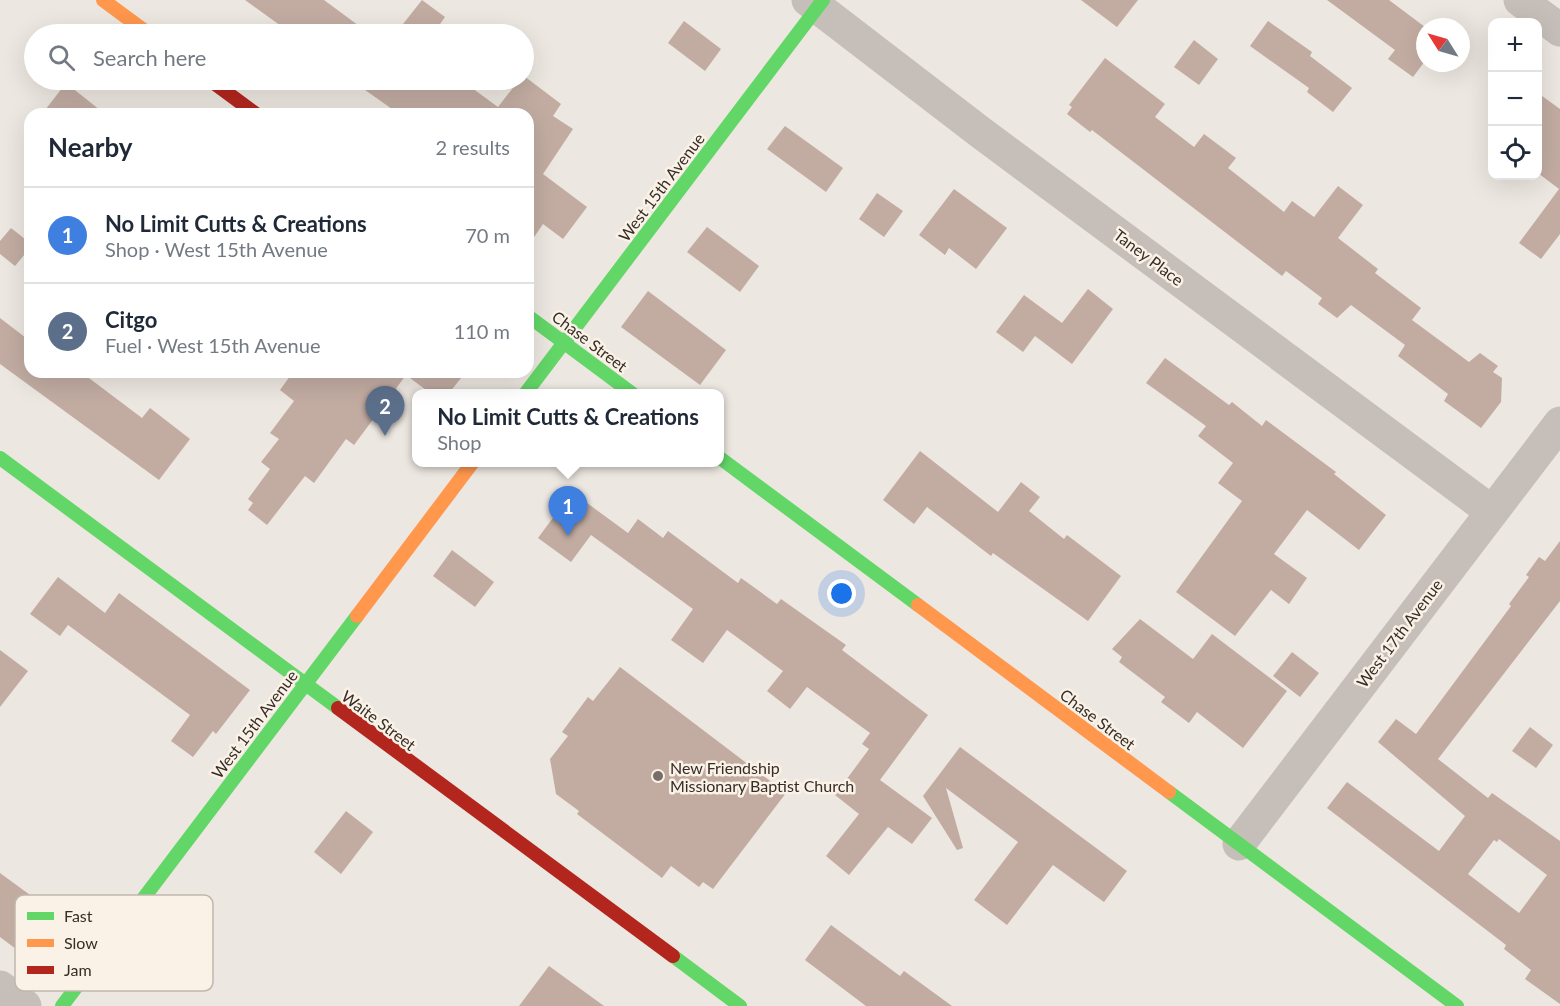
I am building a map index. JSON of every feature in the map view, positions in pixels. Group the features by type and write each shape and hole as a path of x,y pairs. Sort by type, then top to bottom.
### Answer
{"street":[{"path":"103,0 135,24"},
{"path":"1520,0 1560,30"},
{"name":"West 15th Avenue","path":"528,389 816,2"},
{"name":"Taney Place","path":"816,2 980,132 1491,511"},
{"path":"224,90 248,108"},
{"name":"Chase Street","path":"534,320 628,389"},
{"name":"West 17th Avenue","path":"1239,844 1560,423"},
{"name":"Waite Street","path":"0,458 740,1006"},
{"name":"Chase Street","path":"724,461 1457,1006"},
{"name":"West 15th Avenue","path":"146,895 469,467"},
{"path":"0,987 25,1006"},
{"name":"West 15th Avenue","path":"62,1006 73,991"}],"building":[{"path":"245,0 324,0 356,24 292,24 278,24"},
{"path":"422,0 445,17 440,24 403,24"},
{"path":"1081,0 1138,0 1117,27"},
{"path":"1327,0 1389,0 1416,20 1417,72 1413,77 1388,59 1395,50"},
{"path":"684,21 721,49 705,71 668,43"},
{"path":"1268,21 1312,52 1310,56 1352,88 1333,112 1307,92 1309,88 1250,46"},
{"path":"1194,40 1218,59 1199,85 1174,67"},
{"path":"1105,58 1165,104 1155,117 1194,147 1204,134 1236,158 1228,168 1284,212 1292,201 1314,217 1338,186 1363,205 1338,238 1378,269 1375,273 1421,308 1412,320 1469,362 1480,353 1498,366 1493,372 1502,378 1501,402 1481,428 1444,401 1448,394 1398,356 1405,345 1351,305 1337,318 1318,304 1322,298 1286,271 1282,276 1092,130 1090,132 1067,114 1072,107 1069,105"},
{"path":"534,84 561,104 553,116 573,129 543,174 587,207 563,239 543,224 534,237 534,108 391,108 365,90 475,90 498,107 511,90 534,90"},
{"path":"61,90 75,90 97,108 47,108"},
{"path":"1542,96 1560,109 1560,234 1541,259 1519,243 1559,189 1542,176"},
{"path":"785,126 843,168 826,192 767,149"},
{"path":"954,189 1007,228 976,269 949,248 945,255 919,235"},
{"path":"877,193 903,211 884,237 859,219"},
{"path":"707,227 759,266 740,292 687,252"},
{"path":"11,228 24,238 24,255 15,266 0,254 0,241"},
{"path":"1088,289 1113,309 1072,364 1035,336 1023,352 996,332 1024,295 1062,323"},
{"path":"648,291 726,350 700,385 621,327"},
{"path":"0,318 24,336 24,378 89,378 142,418 150,408 190,439 159,480 0,364"},
{"path":"1165,358 1229,405 1232,402 1262,426 1266,420 1336,472 1334,474 1386,515 1359,550 1307,510 1274,554 1307,578 1289,604 1271,590 1235,636 1176,592 1242,501 1218,483 1233,463 1198,436 1206,426 1146,383"},
{"path":"289,378 404,378 354,445 346,439 314,483 305,476 267,525 248,510 253,503 248,499 270,469 261,462 279,439 270,433 294,401 280,390"},
{"path":"410,378 461,378 452,389 425,389"},
{"path":"920,451 998,512 1021,482 1040,497 1029,511 1064,539 1067,535 1121,576 1088,621 993,553 991,556 927,507 914,524 883,500"},
{"path":"572,492 628,533 638,519 663,538 668,531 738,583 741,578 777,604 781,599 846,645 842,650 928,715 880,780 932,818 912,844 888,827 849,875 826,856 859,814 835,795 869,749 862,744 870,733 807,687 790,709 767,691 783,671 727,630 703,663 671,640 693,609 591,535 571,562 538,538"},
{"path":"1560,541 1560,601 1438,759 1488,798 1492,793 1560,841 1560,1004 1525,979 1531,970 1504,949 1506,945 1327,808 1347,782 1439,851 1465,816 1378,742 1396,719 1416,734 1511,606 1509,604 1529,577 1526,575 1539,557 1545,561","holes":["1499,839 1547,875 1519,913 1468,874 1494,840 1497,842"]},
{"path":"452,550 494,582 475,607 433,576"},
{"path":"58,577 105,613 119,593 250,690 216,734 213,731 193,757 171,741 190,715 68,625 60,636 30,614"},
{"path":"1140,619 1193,659 1212,634 1287,691 1243,748 1197,712 1189,723 1161,702 1165,697 1119,662 1122,657 1112,649"},
{"path":"0,650 28,671 0,707"},
{"path":"1292,652 1319,673 1300,697 1273,676"},
{"name":"New Friendship Missionary Baptist Church","path":"620,667 786,793 713,889 703,882 699,887 671,866 662,878 577,814 579,811 556,794 550,759 568,736 562,732 588,697 593,701"},
{"path":"1530,727 1553,745 1536,768 1512,751"},
{"path":"960,747 1127,871 1104,902 1053,865 1007,925 974,900 1018,842 946,788 963,848 957,850 923,796"},
{"path":"346,811 373,832 341,874 314,852"},
{"path":"0,873 30,895 15,895 15,948 0,937"},
{"path":"831,925 900,976 904,971 952,1006 866,1006 805,960"},
{"path":"549,966 604,1006 519,1006"}],"traffic: fast":[{"path":"529,389 823,0"},
{"path":"534,320 626,389"},
{"path":"0,458 338,708"},
{"path":"724,461 918,605"},
{"path":"146,895 357,616"},
{"path":"1169,792 1457,1006"},
{"path":"673,956 740,1006"},
{"path":"62,1006 73,991"}],"traffic: slow":[{"path":"103,0 135,24"},
{"path":"357,616 469,467"},
{"path":"918,605 1169,792"}],"traffic: jam":[{"path":"224,90 248,108"},
{"path":"338,708 673,956"}],"place":[{"name":"Citgo","path":"385,436"},
{"name":"No Limit Cutts & Creations","path":"568,536"},
{"name":"New Friendship Missionary Baptist Church","path":"658,776"}]}
